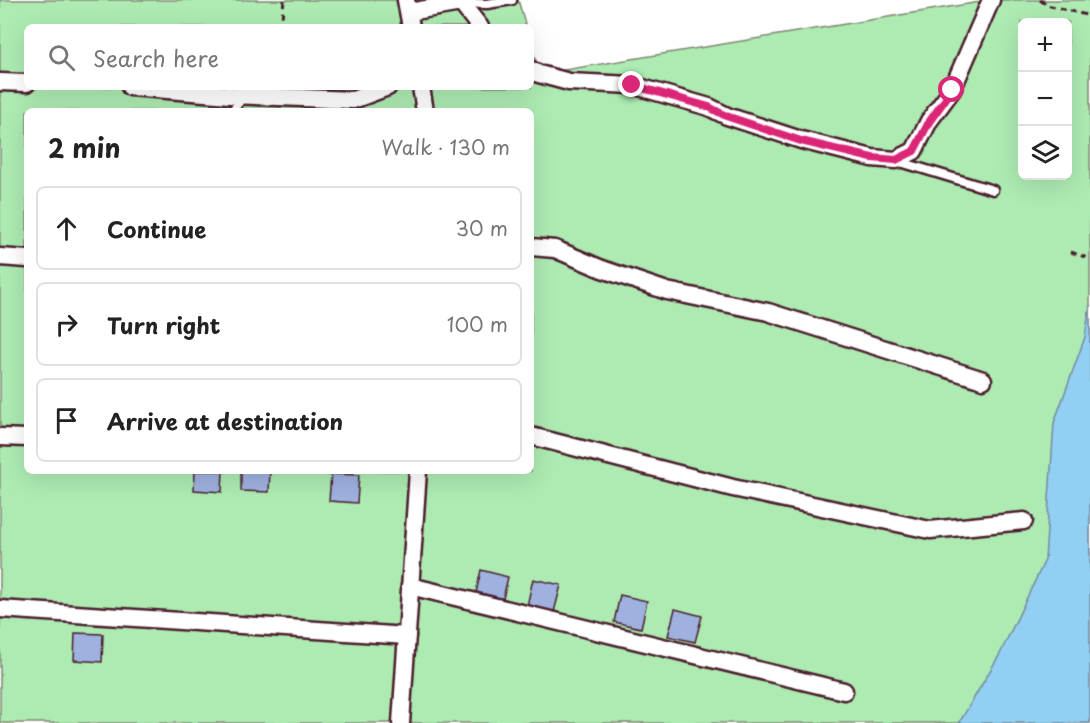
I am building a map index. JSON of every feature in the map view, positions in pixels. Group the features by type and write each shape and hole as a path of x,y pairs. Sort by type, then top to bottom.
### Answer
{"street":[{"path":"534,72 569,82 632,85 709,107 726,116 801,141 872,158 896,160 914,151 929,122 952,90 991,0"},
{"path":"409,13 461,2 478,24"},
{"path":"0,82 24,83"},
{"path":"168,90 245,96 353,100 380,90"},
{"path":"421,90 424,108"},
{"path":"534,247 555,249 602,269 667,291 768,312 984,380"},
{"path":"0,257 24,259"},
{"path":"0,436 24,438"},
{"path":"534,437 733,488 930,530 1024,521"},
{"path":"401,723 418,474"},
{"path":"410,586 844,691"},
{"path":"0,609 407,636"}],"lane":[{"path":"461,2 487,4 512,0"},
{"path":"235,108 245,96"},
{"path":"896,160 993,190"}],"path":[{"path":"280,24 284,0"},
{"path":"1040,0 1047,5 1090,16"},
{"path":"1071,252 1090,259"}],"green space":[{"path":"0,0 518,0 525,24 24,24 24,90 534,90 534,55 540,74 992,0 1090,0 1090,723 0,723"}],"water":[{"path":"1090,305 1090,723 959,723 1000,654 1045,560 1054,423 1085,337"}],"building":[{"path":"195,474 223,474 222,492 194,490"},
{"path":"241,474 270,474 269,492 241,491"},
{"path":"331,474 359,475 357,503 329,501"},
{"path":"481,570 508,577 502,603 475,597"},
{"path":"533,579 561,585 554,612 527,606"},
{"path":"620,595 647,601 641,628 614,622"},
{"path":"675,609 702,616 695,642 668,636"},
{"path":"75,633 103,634 102,662 74,660"}],"route":[{"path":"632,85 709,107 726,116 801,141 872,158 896,160 914,151 929,122 952,90"}]}
